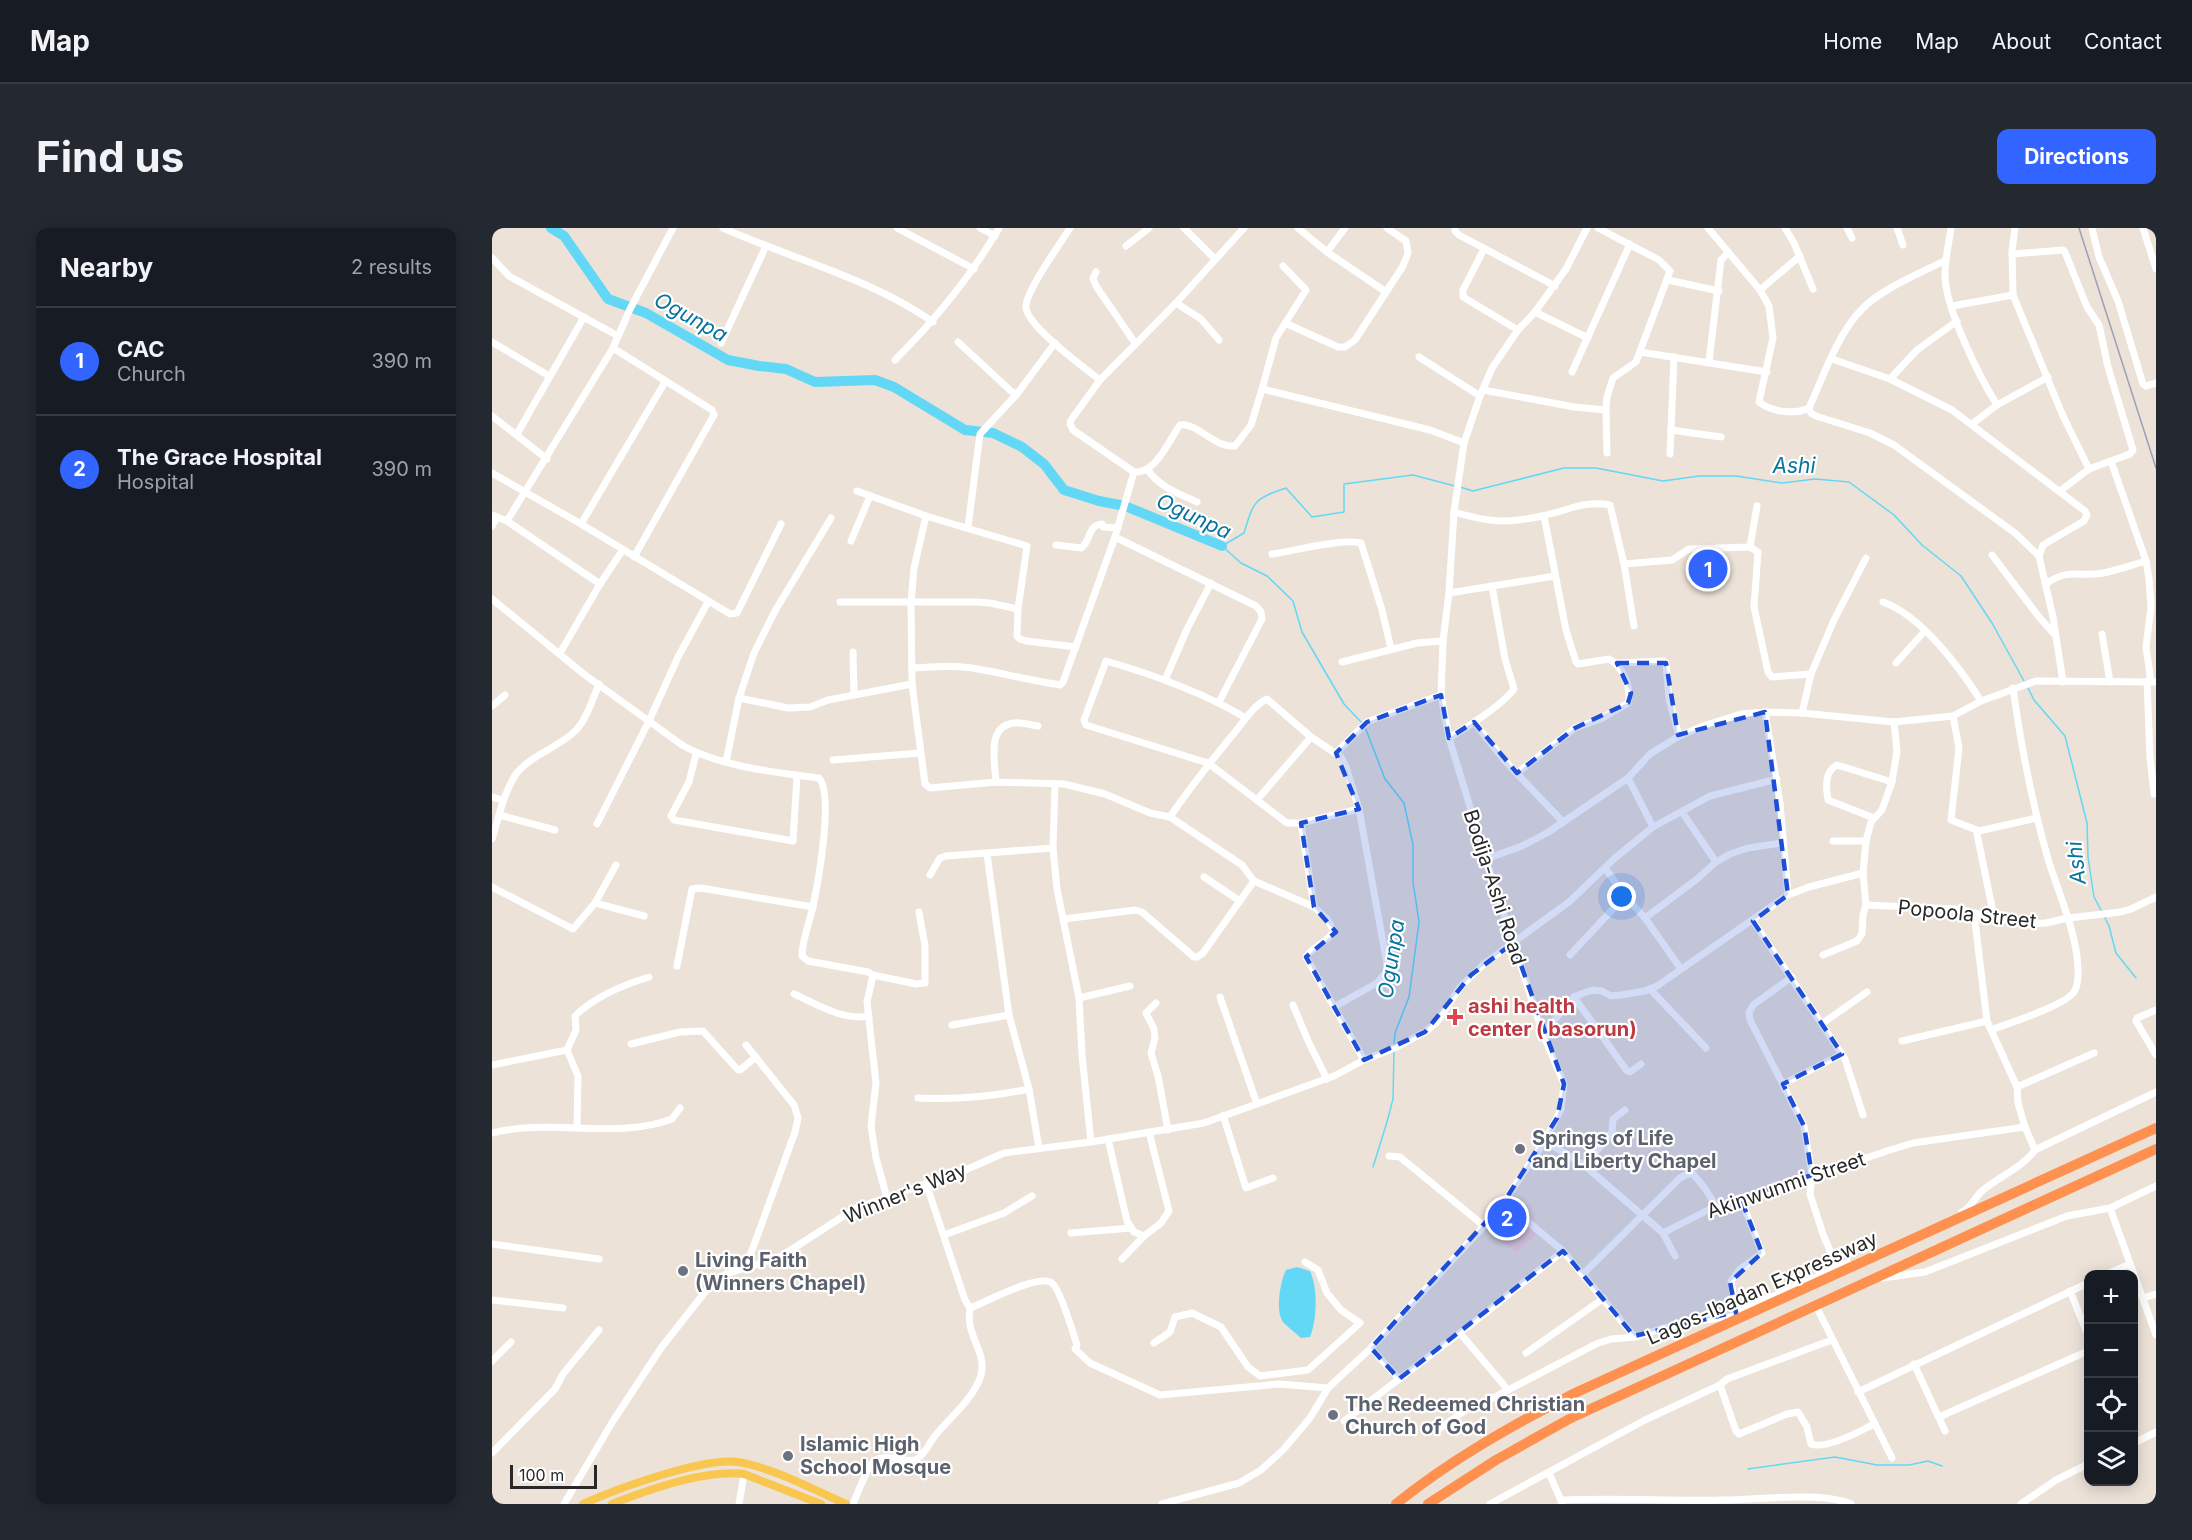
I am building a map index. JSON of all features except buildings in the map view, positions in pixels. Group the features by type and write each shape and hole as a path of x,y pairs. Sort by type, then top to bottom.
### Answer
{"highway":[{"name":"Lagos-Ibadan Expressway","path":"1396,1504 1423,1483 1488,1441 1575,1393 2156,1128"},
{"name":"Lagos-Ibadan Expressway","path":"1428,1504 1505,1454 1571,1418 2156,1149"}],"main road":[{"path":"583,1504 656,1477 725,1462 749,1464 846,1504"},
{"path":"612,1504 658,1488 726,1473 744,1474 821,1504"},
{"path":"773,1484 776,1474"}],"street":[{"path":"507,521 613,348 631,307 673,228"},
{"path":"897,228 974,269"},
{"path":"980,228 995,236"},
{"path":"895,360 933,322 974,269 999,228"},
{"path":"1070,228 1036,283 1026,305 1027,312 1055,343 1100,380"},
{"path":"1126,246 1149,228"},
{"path":"1184,228 1215,259"},
{"path":"1244,228 1176,303 1100,380 1072,417 1070,424 1073,430 1134,472 1148,470 1180,425 1188,425 1225,446 1235,446 1251,425 1276,338 1306,290 1283,266"},
{"path":"1298,228 1327,252 1386,292"},
{"path":"1327,252 1345,228"},
{"path":"1285,323 1338,347 1345,347 1355,340 1403,266 1408,252 1406,242 1388,228"},
{"path":"1455,228 1459,235 1554,286"},
{"name":"Bodija-Ashi Road","path":"1162,1504 1231,1486 1261,1470 1282,1450 1310,1418 1328,1388 1371,1348 1485,1226 1545,1141 1557,1118 1564,1091 1562,1078 1543,1034 1486,859 1449,738 1440,695 1454,512 1464,443 1492,368 1518,330 1535,312 1566,269 1587,228"},
{"path":"1598,228 1666,265 1671,271 1636,362 1613,378 1607,397 1607,453"},
{"path":"1708,228 1760,290 1769,306 1773,338 1759,402 1788,412 1803,411 1809,408 1849,326 1862,308 1893,288 1946,260"},
{"path":"1785,228 1800,256 1813,289"},
{"path":"1847,228 1852,238"},
{"path":"1897,228 1903,245"},
{"path":"1951,228 1946,260 1946,286 1957,321 1977,369 1997,405"},
{"path":"2015,228 2012,254 2013,295 2063,416 2089,469"},
{"path":"2092,228 2099,257 2118,301 2143,384 2146,386 2156,383"},
{"path":"2143,228 2156,269"},
{"path":"727,229 874,290 908,306 933,322"},
{"path":"1572,372 1630,244"},
{"path":"722,343 766,246"},
{"path":"1484,249 1463,290 1463,297 1518,330"},
{"path":"2012,254 2055,250 2066,252 2087,307 2099,325 2108,367 2133,450 2130,454 2089,469 2060,491"},
{"path":"1709,362 1721,260 1728,253"},
{"path":"1760,290 1800,256"},
{"path":"493,262 509,276 618,336"},
{"path":"1096,272 1093,278 1096,286 1135,343"},
{"path":"1668,280 1719,291"},
{"path":"1952,306 2013,295"},
{"path":"1176,303 1198,316 1219,340"},
{"path":"1535,312 1588,338"},
{"path":"517,434 584,317"},
{"path":"1890,379 1917,350 1957,321"},
{"path":"492,342 549,376"},
{"path":"958,342 1012,392 1017,394"},
{"path":"968,527 982,432 1020,392 1055,343"},
{"path":"613,348 712,410 714,415 634,557"},
{"path":"1640,352 1767,372"},
{"path":"1419,357 1481,393 1606,410"},
{"path":"1670,454 1674,357"},
{"path":"1832,359 1890,379 1939,402 1972,424 2085,511 2086,518 2043,545 2039,556"},
{"path":"1972,424 1997,405 2048,377"},
{"path":"581,524 665,382"},
{"path":"1262,389 1430,430 1464,443"},
{"path":"1809,408 1816,416 1892,443 2015,533 2039,556 2047,583 2063,682"},
{"path":"492,416 546,459"},
{"path":"1671,430 1721,437"},
{"path":"2111,461 2146,561 2151,601 2146,647 2151,682 2150,757 2154,794"},
{"path":"1148,470 1164,485 1197,502"},
{"path":"913,669 953,667 978,669 1060,684 1076,647 1115,537 1134,472"},
{"path":"492,473 730,614 737,613 781,524"},
{"path":"856,491 926,516 1027,546 1018,609 1017,636 1020,639 1076,647"},
{"path":"851,541 870,496"},
{"path":"1454,512 1490,521 1506,522 1544,516 1576,505 1610,506 1624,564 1634,626"},
{"path":"1750,547 1757,506"},
{"path":"492,526 494,516 507,521 600,584"},
{"path":"926,516 914,568 911,603 912,684 925,784 930,788 996,782 1071,784 1092,789 1150,813 1170,817 1242,865 1254,881 1314,907 1327,919 1334,931 1306,957 1364,1060"},
{"path":"1517,773 1575,728 1601,718 1628,703 1630,693 1617,663 1609,658 1578,664 1576,662 1566,630 1544,516"},
{"path":"726,762 739,698 754,653 831,518"},
{"path":"1056,545 1081,548 1086,544 1094,526 1118,528"},
{"path":"1115,537 1256,606 1262,616 1219,702"},
{"path":"1272,554 1354,541 1361,543 1382,610 1391,649"},
{"path":"1624,564 1672,560 1689,549 1750,547 1758,552 1754,607 1770,675 1772,677 1811,674"},
{"path":"560,653 622,550"},
{"path":"1992,555 2038,617 2055,635"},
{"path":"1802,713 1811,674 1834,620 1866,558"},
{"path":"2047,583 2063,574 2074,572 2100,574 2146,561"},
{"path":"1449,594 1555,576"},
{"path":"1166,680 1187,629 1211,583"},
{"path":"1449,738 1510,695 1514,689 1505,659 1492,586"},
{"path":"492,599 681,746 696,754 726,762 819,778 825,788 824,835 813,907 802,950 804,959 916,984 926,983 925,946 919,912"},
{"path":"597,824 650,722 678,657 708,602"},
{"path":"840,602 990,603 1018,609"},
{"path":"1883,602 1901,611 1954,662 1981,702"},
{"path":"1896,663 1924,632"},
{"path":"2102,634 2110,682"},
{"path":"1341,662 1417,643 1443,641"},
{"path":"853,652 854,694"},
{"path":"1617,663 1663,660 1666,663 1669,699 1679,736"},
{"path":"1246,718 1219,702 1166,680 1106,661 1085,715 1085,723 1208,763 1282,821 1291,824 1359,809"},
{"path":"1486,859 1522,846 1563,822 1628,778 1650,754 1679,736 1741,714 1802,713 1894,722 1953,716 2013,688 2036,681 2151,682"},
{"path":"492,839 502,800 517,773 575,732 584,719 599,684"},
{"path":"739,698 788,708 810,707 854,694 912,684"},
{"path":"1991,1030 2040,1012 2072,994 2078,983 2077,956 2068,918 2037,818 2018,730 2013,688"},
{"path":"492,706 505,695"},
{"path":"1336,753 1364,725 1440,695"},
{"path":"1170,817 1208,763 1246,718 1262,701 1267,699 1311,737 1341,757 1359,809 1388,970 1377,983 1334,1007"},
{"path":"1765,712 1777,779 1788,895"},
{"path":"1953,716 1959,748 1951,820 1978,831 2037,818"},
{"path":"1474,722 1504,760 1563,822"},
{"path":"1823,955 1857,941 1861,937 1866,905 1863,873 1866,841 1874,818 1882,810 1892,782 1897,751 1894,722"},
{"path":"996,782 994,751 997,732 1003,726 1012,723 1038,726"},
{"path":"1257,800 1311,737"},
{"path":"833,760 920,753"},
{"path":"696,754 688,782 671,816 674,820 793,841 797,776"},
{"path":"1874,818 1828,800 1829,771 1837,765 1892,782"},
{"path":"1628,778 1653,827"},
{"name":"Winner's Way","path":"564,1504 645,1371 693,1307 720,1278 780,1257 807,1242 848,1212 963,1171 1004,1153 1092,1142 1204,1123 1327,1078 1397,1047 1425,1032 1437,1022 1471,975 1569,902 1605,867 1653,827 1710,796 1777,779"},
{"path":"1055,784 1053,848 1057,889 1079,998 1082,1055 1092,1142"},
{"path":"492,796 502,800"},
{"path":"1682,812 1716,862"},
{"path":"499,815 555,830"},
{"path":"1301,823 1314,907"},
{"path":"1978,831 1994,917"},
{"path":"1833,841 1866,841"},
{"path":"1645,918 1716,862 1737,850 1782,843"},
{"path":"930,875 940,858 1053,848"},
{"path":"987,854 1009,1015 1029,1089 1039,1148"},
{"path":"492,887 573,929 595,903 616,865"},
{"path":"1605,867 1681,969"},
{"path":"1543,1034 1574,997 1593,990 1602,991 1611,996 1650,989 1788,895 1863,873"},
{"path":"1204,877 1240,900"},
{"path":"1064,919 1135,910 1142,912 1194,957 1197,957 1203,953 1254,881"},
{"path":"677,966 692,890 701,888 813,907"},
{"path":"1570,955 1625,896"},
{"name":"Popoola Street","path":"1866,905 1956,909 2025,924 2046,923 2131,909 2156,897"},
{"path":"595,903 644,916"},
{"path":"1974,914 1988,1021 2017,1086 2018,1103 2035,1150"},
{"path":"1753,921 1847,1062 1863,1114"},
{"path":"873,975 868,994 868,1016 876,1083 871,1126 876,1158 887,1198"},
{"path":"577,1127 578,1076 567,1050 576,1030 575,1016 583,1008 620,986 649,977"},
{"path":"1792,977 1753,1005 1749,1013 1750,1020 1804,1126 1812,1176 1810,1194 1837,1268"},
{"path":"1079,998 1130,986"},
{"path":"1650,989 1706,1048"},
{"path":"1823,1023 1867,992"},
{"path":"794,994 822,1008 861,1017 868,1016"},
{"path":"1220,997 1257,1104"},
{"path":"1574,997 1627,1071 1630,1072 1641,1064"},
{"path":"1156,1003 1146,1013 1154,1029 1151,1053 1158,1076 1168,1130"},
{"path":"1293,1005 1327,1078"},
{"path":"2156,1010 2136,1018 2136,1021 2156,1055"},
{"path":"952,1025 1009,1015"},
{"path":"1902,1041 1988,1021"},
{"path":"631,1044 680,1032 701,1031 705,1032 738,1070 742,1070 756,1057"},
{"path":"746,1045 790,1099 798,1118 746,1267"},
{"path":"492,1065 567,1050"},
{"path":"2017,1086 2094,1053"},
{"path":"1783,1084 1842,1054"},
{"path":"918,1098 991,1097 1029,1089"},
{"path":"1436,1431 1470,1407 1596,1344 1723,1317 1966,1210 1982,1191 2020,1166 2035,1150 2156,1092"},
{"path":"492,1133 577,1127 653,1126 672,1119 680,1108"},
{"path":"1585,1166 1612,1132 1613,1119 1625,1110"},
{"path":"1223,1115 1246,1188 1273,1178"},
{"name":"Akinwunmi Street","path":"1663,1233 1716,1206 1913,1143 2025,1127"},
{"path":"1122,1259 1144,1236 1161,1223 1169,1211 1149,1132"},
{"path":"1108,1139 1126,1221 1134,1232 1144,1236"},
{"path":"1545,1141 1585,1166 1663,1233 1675,1256"},
{"path":"1389,1156 1400,1157 1485,1226"},
{"path":"1584,1274 1680,1178 1693,1174 1716,1206"},
{"path":"853,1504 872,1463 880,1458 893,1457 912,1461 920,1457 939,1430 975,1388 981,1376 980,1351 970,1333 970,1308 965,1300 926,1183"},
{"path":"1874,1278 1925,1272 2067,1216 2110,1208 2156,1186"},
{"path":"944,1235 1004,1213 1032,1196"},
{"path":"1736,1312 1731,1281 1740,1269 1762,1253 1741,1199"},
{"path":"1504,1202 1563,1251 1634,1336"},
{"path":"2110,1208 2156,1335"},
{"path":"1071,1233 1131,1228"},
{"path":"492,1244 599,1258"},
{"path":"1344,1420 1460,1333 1563,1251"},
{"path":"1154,1343 1170,1332 1175,1317 1192,1313 1221,1327 1248,1367 1260,1376 1308,1370 1324,1358 1360,1323 1341,1310 1327,1293 1318,1270 1305,1262"},
{"path":"2117,1270 2130,1264"},
{"path":"970,1308 1034,1282 1049,1281 1054,1284 1066,1312 1077,1345 1075,1349 1090,1363 1153,1393 1167,1396 1279,1384 1328,1388"},
{"path":"1858,1392 2084,1285"},
{"path":"2070,1291 2084,1325"},
{"path":"2143,1298 2156,1294"},
{"path":"1526,1353 1604,1298"},
{"path":"492,1300 562,1308"},
{"path":"1816,1306 1892,1458"},
{"path":"492,1452 555,1389 563,1374 599,1330"},
{"path":"1460,1333 1508,1390"},
{"path":"1490,1504 1645,1420 1720,1385 1727,1379 1832,1340"},
{"path":"492,1361 511,1342"},
{"path":"1371,1348 1399,1379"},
{"path":"1939,1417 2084,1353"},
{"path":"1914,1364 1945,1431"},
{"path":"1720,1385 1738,1434 1787,1414 1798,1412 1807,1427 1811,1444 1819,1446 1874,1424"},
{"path":"2138,1441 2156,1432"},
{"path":"492,1439 501,1444"},
{"path":"2021,1504 2056,1480 2084,1466"},
{"path":"1549,1473 1562,1502 1812,1497 1828,1498 1851,1504"},
{"path":"739,1504 744,1474"}],"highlighted area":[{"path":"1617,663 1666,663 1678,735 1765,712 1788,895 1753,921 1842,1054 1783,1084 1804,1126 1812,1175 1741,1199 1762,1253 1730,1282 1736,1312 1634,1336 1563,1251 1399,1379 1371,1348 1504,1202 1557,1118 1564,1084 1513,943 1471,975 1425,1032 1364,1060 1306,957 1336,932 1314,907 1301,823 1359,809 1336,753 1367,722 1441,695 1449,738 1474,722 1517,773 1575,728 1628,703 1631,693"}],"shaded area":[{"path":"1504,1206 1538,1233 1517,1252 1486,1230"}],"water":[{"path":"1297,1267 1310,1271 1313,1278 1315,1313 1310,1337 1301,1338 1296,1334 1283,1322 1279,1311 1280,1289 1286,1270"}],"waterway":[{"name":"Ogunpa","path":"551,228 564,236 608,299 646,313 728,360 786,369 815,382 875,380 894,387 965,430 993,433 1022,447 1044,464 1064,490 1125,506 1222,546"},
{"name":"Ashi","path":"1460,487 1473,491 1564,468 1596,468 1663,481 1699,476 1736,476 1782,483 1815,479 1849,482 1894,515 1922,545 1961,576 1992,623 2024,681"},
{"name":"Ashi","path":"1362,723 1344,704 1302,632 1293,601 1267,576 1241,563 1222,546 1244,533 1253,507 1261,498 1286,488 1312,517 1344,512 1344,484 1413,475 1455,486"},
{"name":"Ashi","path":"2028,688 2034,700 2065,736 2087,823 2088,857 2094,897 2102,912"},
{"name":"Ogunpa","path":"1365,727 1385,779 1404,803 1413,845 1413,882 1419,922 1409,997 1395,1033 1394,1046"},
{"name":"Ashi","path":"2104,916 2116,953 2136,978"},
{"name":"Ogunpa","path":"1373,1167 1393,1099 1394,1050"},
{"path":"1748,1469 1835,1457 1877,1465 1909,1465 1928,1461 1942,1466"}],"railway":[{"path":"2079,228 2156,468"}],"place":[{"name":"CAC","path":"1708,569"},
{"name":"ashi health center ( basorun)","path":"1455,1017"},
{"name":"Springs of Life and Liberty Chapel","path":"1520,1149"},
{"name":"The Grace Hospital","path":"1507,1218"},
{"name":"Living Faith (Winners Chapel)","path":"683,1271"},
{"name":"The Redeemed Christian Church of God","path":"1333,1415"},
{"name":"Islamic High School Mosque","path":"788,1456"}]}
